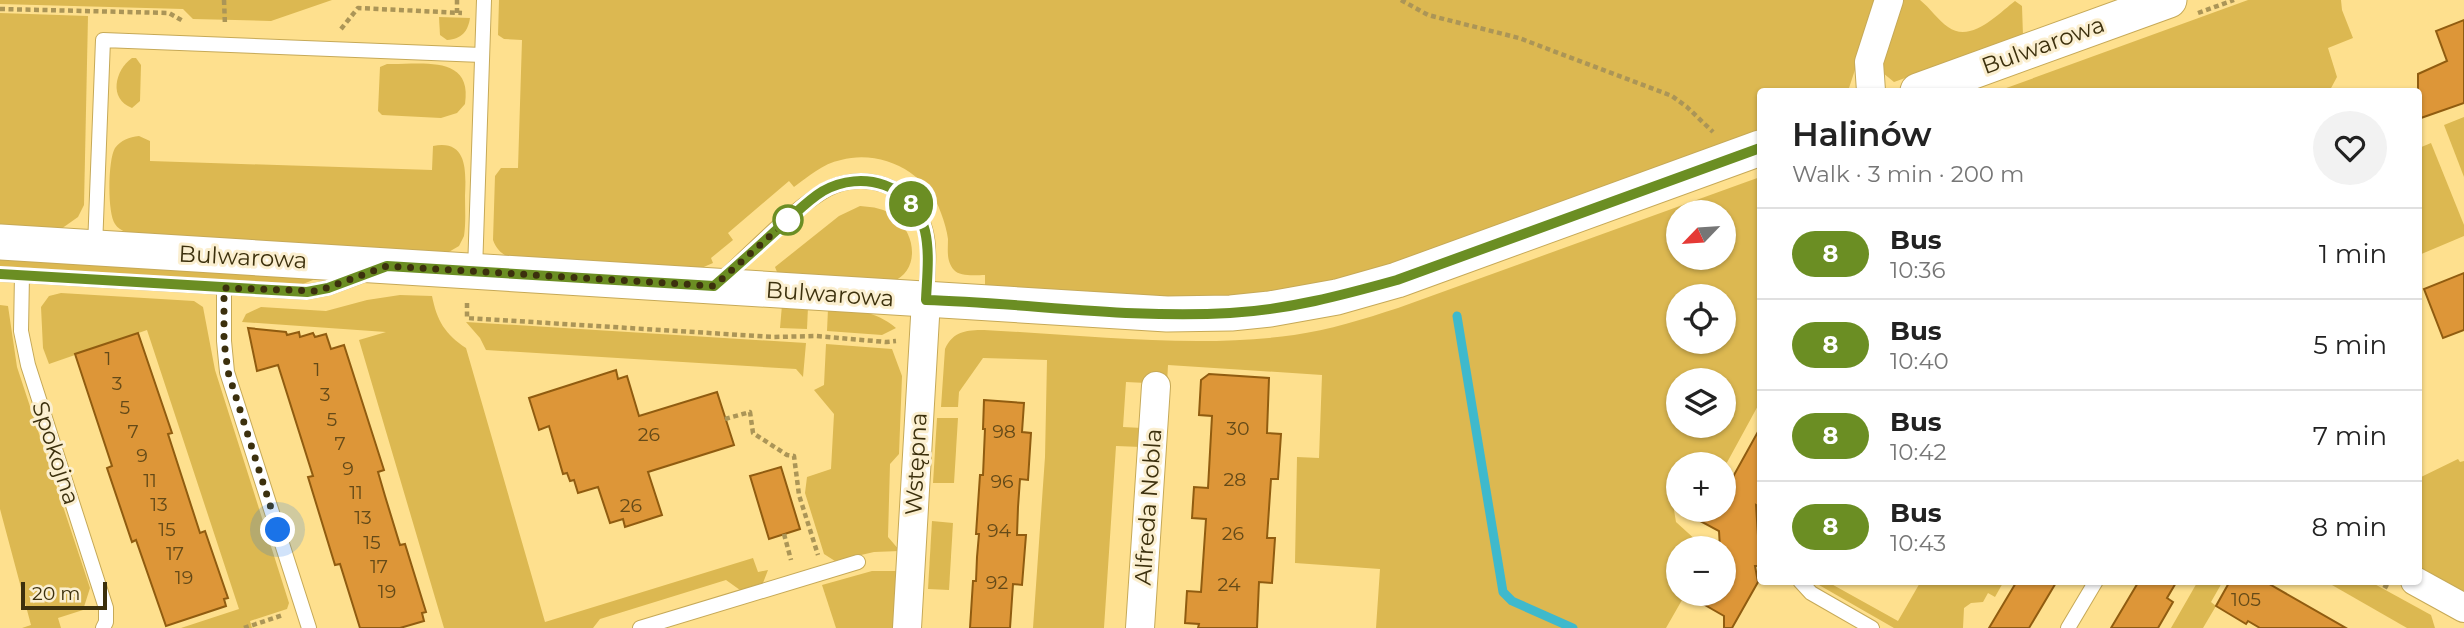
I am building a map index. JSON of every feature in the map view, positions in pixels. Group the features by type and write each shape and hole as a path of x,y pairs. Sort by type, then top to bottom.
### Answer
{"street":[{"path":"1871,88 1869,62 1889,0"},
{"name":"Bulwarowa","path":"1926,88 2169,0"},
{"name":"Bulwarowa","path":"0,242 387,266 471,281 714,286 1167,314 1231,313 1337,297 1397,280 1746,153"},
{"name":"Wstępna","path":"906,628 926,300"},
{"name":"Alfreda Nobla","path":"1140,628 1156,386"},
{"path":"2422,584 2464,608"}],"lane":[{"path":"471,281 484,7"},
{"path":"94,248 103,40 482,55"},
{"path":"714,286 821,192 844,183 869,181 896,189 908,199 917,212 925,229 927,248 926,300"},
{"path":"0,274 318,291 387,266"},
{"name":"Spokojna","path":"22,275 23,346 106,608 103,628"},
{"path":"224,288 224,341 228,372 309,628"},
{"path":"640,628 858,562"},
{"path":"1804,585 1811,593 1872,628"},
{"path":"2068,628 2094,585"}],"path":[{"path":"224,0 225,27"},
{"path":"457,0 457,13"},
{"path":"1401,0 1428,15 1519,38 1672,96 1746,153"},
{"path":"328,29 341,29 358,8 457,13 484,7"},
{"path":"0,9 169,13 187,25"},
{"path":"214,27 238,27"},
{"path":"471,281 467,318 774,337 816,336 886,342 896,340 900,348"},
{"path":"725,419 750,412 754,433 787,456 794,456 799,478 799,495 823,572"},
{"path":"244,628 303,609"}],"shaded area":[{"path":"0,0 332,0 271,21 193,19 183,9 0,4"},
{"path":"499,0 1878,0 1849,88 1757,88 1757,133 1367,273 1278,294 1173,299 985,287 985,275 960,274 951,267 943,219 926,186 902,167 887,161 857,157 828,164 794,187 789,181 728,233 733,240 711,258 713,263 699,269 514,259 499,250 493,240 495,176 501,168 518,168 522,40 504,39 498,35"},
{"path":"1898,0 1920,0 1948,27 1966,32 1984,25 2015,1 2022,6 2023,36 1894,82 1883,73 1881,52"},
{"path":"2248,0 2341,0 2353,38 2328,48 2337,77 2331,88 2006,88"},
{"path":"0,13 88,16 84,205 78,217 61,229 0,226"},
{"path":"439,17 470,18 463,34 447,40 440,35"},
{"path":"132,58 136,58 141,65 140,101 132,108 119,98 117,84 121,70"},
{"path":"387,64 429,64 453,70 461,77 465,88 465,104 457,113 441,118 382,115 378,111 380,67"},
{"path":"2464,117 2464,177 2444,125"},
{"path":"139,136 150,141 150,161 432,170 433,146 453,147 459,152 465,168 464,236 459,246 447,253 139,236 122,231 112,218 111,163 117,145 125,139"},
{"path":"2431,143 2464,225 2464,236 2422,254 2422,147"},
{"path":"1757,178 1757,408 1733,452 1666,452 1666,522 1676,522 1691,536 1666,536 1666,606 1679,606 1666,628 1376,628 1380,569 1295,563 1297,457 1319,458 1322,375 1168,365 1167,384 1126,382 1123,427 1142,428 1141,447 1116,446 1104,628 1033,628 1045,457 1047,360 983,358 959,392 958,407 941,407 945,349 952,338 966,331 984,330 1140,340 1218,341 1257,339 1320,330 1398,308 1666,211 1666,270 1736,270 1736,200 1696,200"},
{"path":"860,206 888,212 903,225 912,252 911,261 901,277 892,282 777,272 775,267 839,216"},
{"path":"0,257 313,280 303,284 0,266"},
{"path":"61,293 194,301 203,307 215,370 289,603 287,609 250,621 252,628 181,628 239,609 147,330 49,364 43,348 41,307 49,296"},
{"path":"400,295 432,296 443,326 466,348 545,622 753,558 758,572 768,570 763,583 740,590 726,580 600,619 593,628 444,628 359,340 386,332 242,322 246,314 261,307 326,311"},
{"path":"0,305 8,306 17,367 90,588 83,610 58,618 61,628 22,628 31,625 0,509"},
{"path":"782,305 808,307 807,329 780,328"},
{"path":"828,309 872,314 896,328 882,335 827,331"},
{"path":"466,322 806,343 803,377 796,369 486,350"},
{"path":"826,344 892,349 902,376 899,454 890,464 888,537 900,551 874,552 835,561 824,554 805,493 807,477 831,469 834,414 814,390 824,385"},
{"path":"937,418 958,418 954,483 933,483"},
{"path":"2458,459 2460,462 2464,461 2464,593 2422,570 2422,477"},
{"path":"932,521 953,523 949,590 928,589"},
{"path":"872,571 899,571 896,628 836,628 822,585"},
{"path":"1819,585 1833,585 1898,621 1919,585 2002,585 1995,597 1988,593 1983,602 1971,603 1964,608 1963,628 1894,628"},
{"path":"2196,585 2221,585 2211,602 2216,606 2203,628 2171,628"},
{"path":"2332,585 2376,585 2431,615 2435,628 2407,628"}],"building":[{"path":"2464,20 2464,103 2422,118 2422,88 2418,88 2418,74 2447,61 2436,31"},
{"path":"2464,273 2464,330 2443,338 2424,289"},
{"path":"248,328 286,332 287,335 299,332 300,337 313,333 315,337 326,334 331,349 344,345 384,470 378,472 400,545 405,544 426,612 422,613 424,621 400,628 360,628 340,564 335,565 308,477 313,476 278,365 257,371"},
{"path":"138,333 172,433 168,434 200,533 205,531 228,598 224,599 226,606 166,626 136,540 132,542 107,468 112,466 75,354"},
{"path":"616,370 618,379 627,376 639,416 717,392 734,445 648,472 662,515 625,527 623,519 610,523 598,487 578,493 574,480 570,481 567,473 563,474 549,426 539,430 529,398"},
{"path":"1209,374 1269,378 1267,433 1281,434 1278,479 1271,479 1267,538 1275,538 1272,583 1259,582 1257,628 1198,628 1199,624 1185,623 1187,591 1201,592 1206,519 1192,518 1194,487 1208,488 1212,416 1199,415 1201,380"},
{"path":"984,400 1024,403 1022,432 1031,433 1028,480 1020,479 1018,507 1017,535 1026,535 1022,585 1013,584 1010,628 970,628 973,581 976,581 980,475 983,475"},
{"path":"1757,433 1757,584 1732,628 1724,628 1724,616 1707,606 1736,606 1736,536 1719,536 1719,531 1702,522 1736,522 1736,471"},
{"path":"781,467 800,529 769,539 750,476"},
{"path":"2015,585 2055,585 2029,628 1989,628"},
{"path":"2137,585 2175,585 2167,598 2173,602 2158,628 2111,628"},
{"path":"2228,585 2271,585 2346,628 2260,628 2248,621 2246,624 2216,606"}],"waterway":[{"path":"1457,316 1503,592 1512,601 1573,628"}],"bus line":[{"name":"8","path":"0,274 307,292 328,288 387,266 714,286 821,192 844,183 869,181 896,189 908,199 917,212 925,229 927,248 926,300 1167,314 1231,313 1337,297 1397,280 1757,149"}],"route":[{"path":"278,530 228,372 224,341 224,288 318,291 387,266 714,286 788,220"}]}
